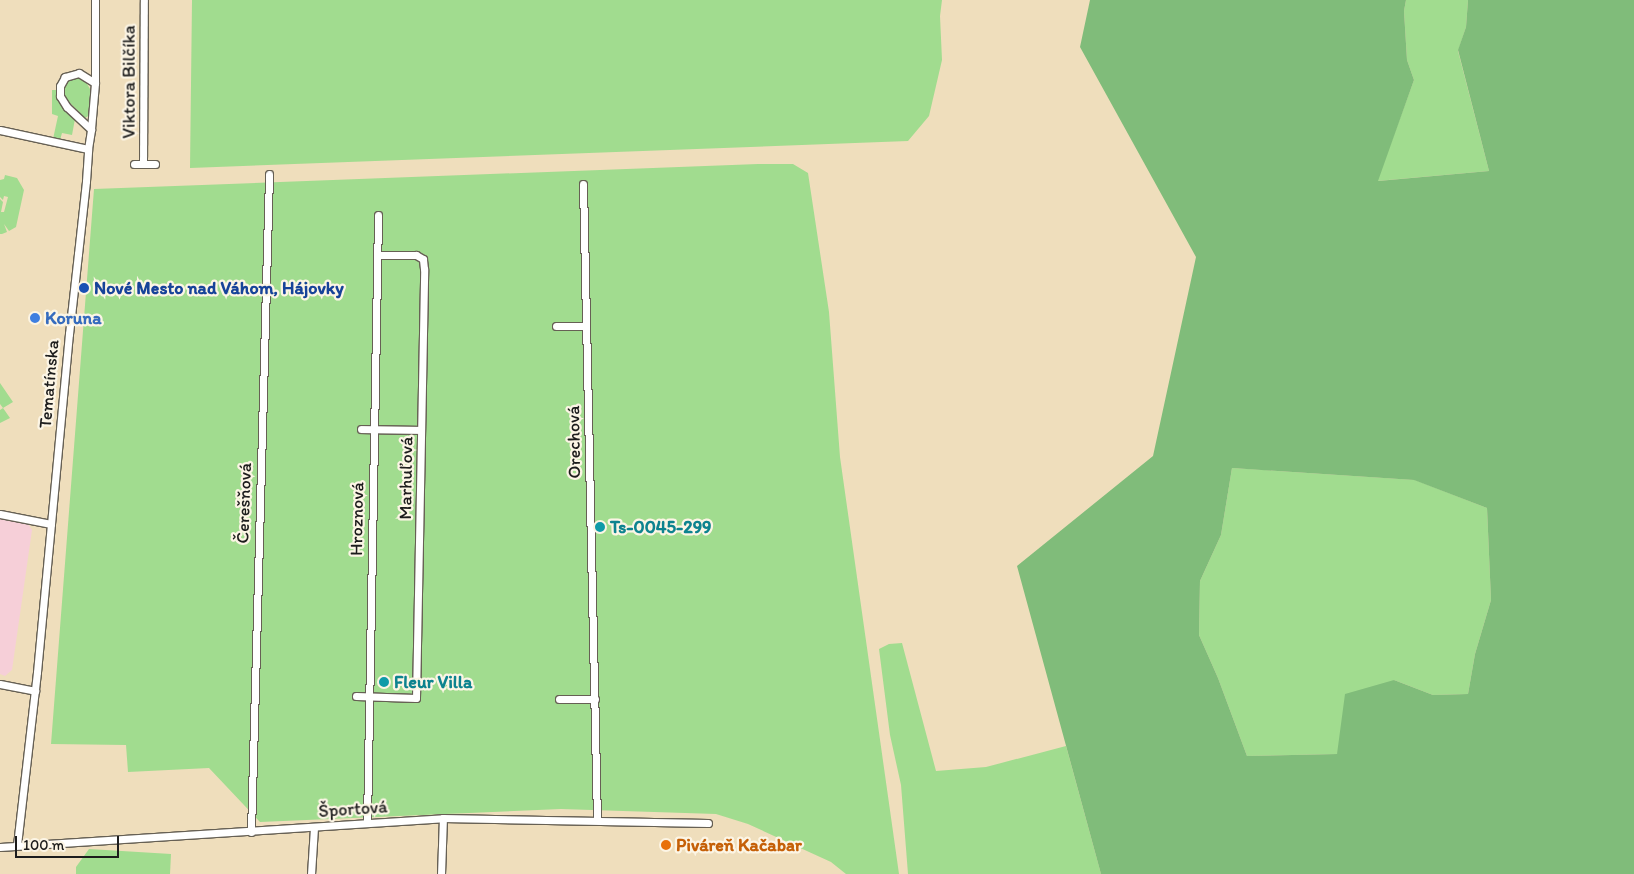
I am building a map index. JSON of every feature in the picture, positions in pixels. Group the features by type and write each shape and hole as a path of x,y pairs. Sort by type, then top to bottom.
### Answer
{"street":[{"name":"Tematínska","path":"17,845 35,691 91,129 95,83 95,0"},
{"name":"Viktora Bilčíka","path":"143,164 144,0"},
{"path":"91,129 67,107 60,96 60,86 65,77 79,73 95,83"},
{"path":"0,130 88,149"},
{"name":"Viktora Bilčíka","path":"134,164 155,164"},
{"name":"Čerešňová","path":"250,832 269,174"},
{"name":"Orechová","path":"583,184 597,820"},
{"name":"Hroznová","path":"367,823 378,215"},
{"name":"Marhuľová","path":"369,696 416,698 422,430 423,259 416,255 377,255"},
{"path":"556,326 586,326"},
{"path":"361,429 422,430"},
{"path":"0,514 51,524"},
{"path":"0,684 35,691"},
{"path":"356,696 369,696"},
{"path":"560,699 595,699"},
{"path":"441,874 443,818"},
{"name":"Športová","path":"0,847 443,818 708,823"},
{"path":"310,874 314,827"}],"shaded area":[{"path":"0,517 27,522 32,530 12,670 5,676 0,674"}],"green space":[{"path":"192,0 942,0 940,16 942,60 929,116 908,141 190,168"},
{"path":"1090,0 1406,0 1404,11 1407,60 1414,80 1378,181 1489,171 1458,50 1466,27 1468,0 1634,0 1634,874 1101,874 1017,566 1153,456 1196,257 1080,47","holes":["1232,468 1414,480 1487,508 1491,600 1475,654 1468,694 1433,695 1394,680 1345,694 1337,754 1247,756 1218,678 1199,635 1200,581 1221,535"]},
{"path":"1406,0 1468,0 1466,27 1458,51 1489,171 1377,181 1414,80 1407,60 1404,11"},
{"path":"78,78 86,82 90,89 90,115 85,118 64,97 64,85 70,80"},
{"path":"52,90 56,90 57,97 75,119 72,135 62,133 60,140 53,139 58,116 52,114"},
{"path":"793,164 808,173 829,312 840,457 899,874 846,874 831,862 748,824 716,814 561,809 260,822 209,768 128,772 126,745 51,744 94,189"},
{"path":"5,175 17,178 24,190 16,227 9,231 4,224 7,232 0,234 0,199 3,202 1,212 4,212 8,197 4,196 3,200 0,197 0,180 4,179"},
{"path":"0,383 13,402 3,408 0,404"},
{"path":"3,408 10,418 0,423 0,410"},
{"path":"1232,468 1415,480 1487,508 1491,600 1475,654 1468,694 1433,695 1394,680 1337,754 1247,756 1218,678 1199,635 1200,581 1221,535"},
{"path":"902,643 936,771 986,767 1066,746 1101,874 908,874 901,785 890,735 879,649 889,644"},
{"path":"89,849 171,854 170,874 76,874 76,867"}],"place":[{"name":"Nové Mesto nad Váhom, Hájovky","path":"84,288"},
{"name":"Koruna","path":"35,318"},
{"name":"Ts-0045-299","path":"600,527"},
{"name":"Fleur Villa","path":"384,682"},
{"name":"Piváreň Kačabar","path":"666,845"}]}
